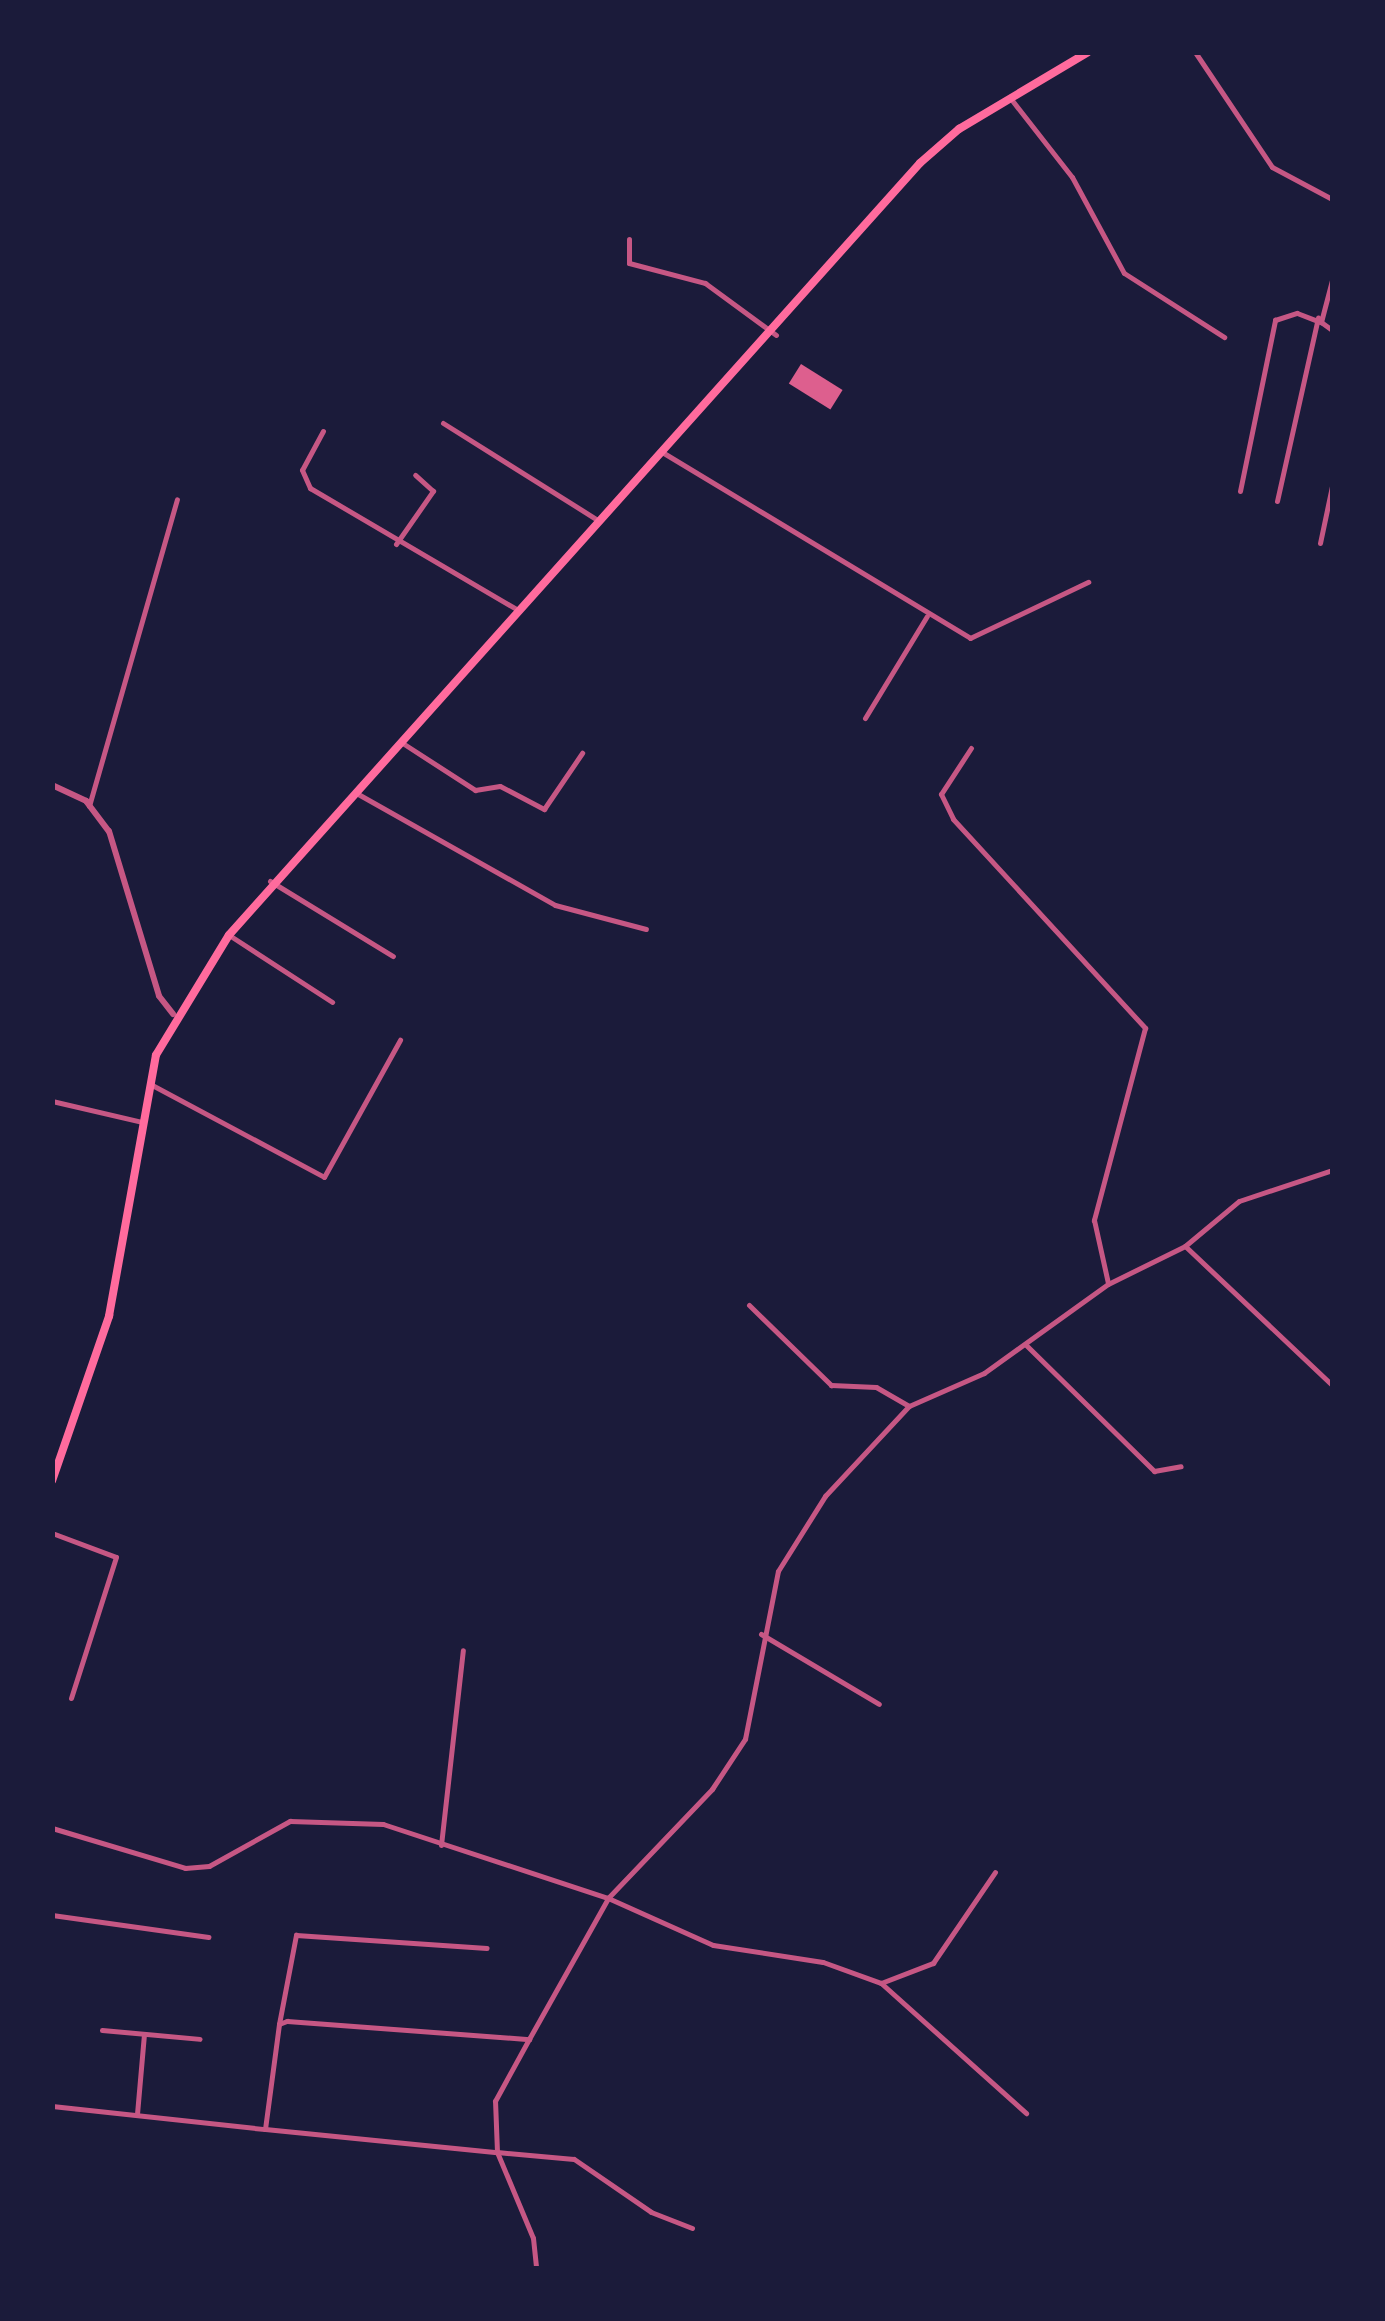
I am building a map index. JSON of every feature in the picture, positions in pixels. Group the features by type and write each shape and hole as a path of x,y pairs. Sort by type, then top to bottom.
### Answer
{"main road":[{"path":"52,1481 110,1316 149,1084 173,1014 228,935 270,881 358,794 599,521 776,335 920,163 1009,97 1088,52"}],"street":[{"path":"1195,52 1272,167 1332,199"},
{"path":"1009,97 1072,177 1124,273 1224,337"},
{"path":"629,239 629,263 705,283 776,335"},
{"path":"1277,500 1332,280"},
{"path":"1240,491 1275,320 1320,320 1332,330"},
{"path":"443,423 599,521"},
{"path":"323,431 304,462 305,483 396,544 519,610"},
{"path":"662,452 927,616 974,638 1088,582"},
{"path":"396,544 433,491 414,475"},
{"path":"1320,543 1332,486"},
{"path":"88,806 177,499"},
{"path":"865,718 927,616"},
{"path":"404,744 475,790 500,786 544,809 582,753"},
{"path":"971,748 941,794 953,819 1145,1028 1094,1220 1108,1284"},
{"path":"52,785 88,806 109,831 159,996 173,1014"},
{"path":"358,794 555,905 646,929"},
{"path":"270,881 393,956"},
{"path":"228,935 332,1002"},
{"path":"149,1084 326,1176 400,1040"},
{"path":"52,1101 144,1122"},
{"path":"536,2268 534,2238 497,2152 495,2101 608,1898 712,1789 745,1739 758,1705 761,1634 778,1572 825,1496 909,1406 1026,1345 1108,1284 1185,1246 1240,1200 1332,1170"},
{"path":"1185,1246 1332,1386"},
{"path":"748,1305 831,1385 876,1387 909,1406"},
{"path":"1026,1345 1154,1471 1181,1466"},
{"path":"52,1533 116,1557 71,1698"},
{"path":"761,1634 879,1704"},
{"path":"441,1846 463,1650"},
{"path":"52,1828 185,1868 209,1866 297,1820 373,1822 608,1898 713,1945 823,1962 880,1983 1026,2113"},
{"path":"880,1983 933,1963 995,1872"},
{"path":"52,1915 208,1936"},
{"path":"265,2128 278,2024 296,1935 487,1948"},
{"path":"278,2024 530,2039"},
{"path":"102,2030 200,2040"},
{"path":"136,2114 144,2034"},
{"path":"52,2106 574,2158 650,2212 692,2228"}],"building":[{"path":"801,364 843,390 830,409 789,384"}]}
